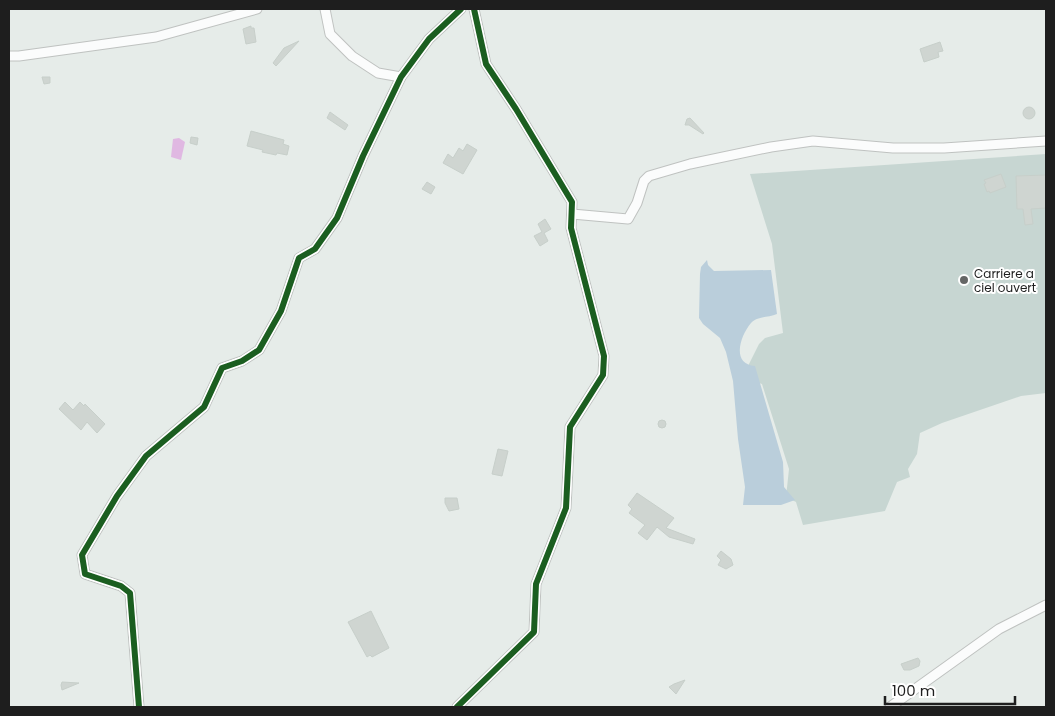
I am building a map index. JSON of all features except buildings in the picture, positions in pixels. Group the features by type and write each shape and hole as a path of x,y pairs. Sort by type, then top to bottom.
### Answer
{"street":[{"path":"9,56 156,36 257,9"},
{"path":"325,9 330,34 352,56 378,73 401,77"},
{"path":"139,707 130,593 121,586 85,574 82,555 117,496 146,456 204,407 222,368 242,361 258,350 281,311 299,258 315,249 338,218 363,156 401,77 429,39 461,9"},
{"path":"457,707 534,632 536,584 566,508 570,427 603,376 604,356 571,228 572,202 516,109 486,64 474,9"},
{"path":"572,214 628,219 637,203 644,181 650,176 699,162 771,147 813,141 893,148 944,148 1046,141"},
{"path":"890,707 999,629 1046,604"}],"shaded area":[{"path":"179,138 185,142 181,160 171,157 173,139"},
{"path":"1046,154 1046,393 1021,396 942,423 920,433 917,454 908,469 910,477 897,482 885,511 803,525 796,502 786,497 789,469 762,384 750,380 747,373 749,364 759,344 765,338 783,333 772,244 750,174"},
{"path":"707,260 708,265 714,271 771,270 777,314 756,319 751,323 741,342 740,355 747,364 755,366 783,462 784,487 795,500 781,505 743,505 745,487 738,439 733,381 726,352 720,338 703,324 699,318 700,274 701,267"}],"cycle path":[{"path":"139,707 130,593 121,586 85,574 82,555 117,496 146,456 204,407 222,368 242,361 259,350 281,311 299,258 315,249 337,218 363,156 401,77 429,39 461,9"},
{"path":"457,707 534,632 536,584 566,508 570,427 603,375 604,356 571,228 572,202 516,109 486,64 474,9"}],"place":[{"name":"Carriere a ciel ouvert","path":"964,280"}]}
